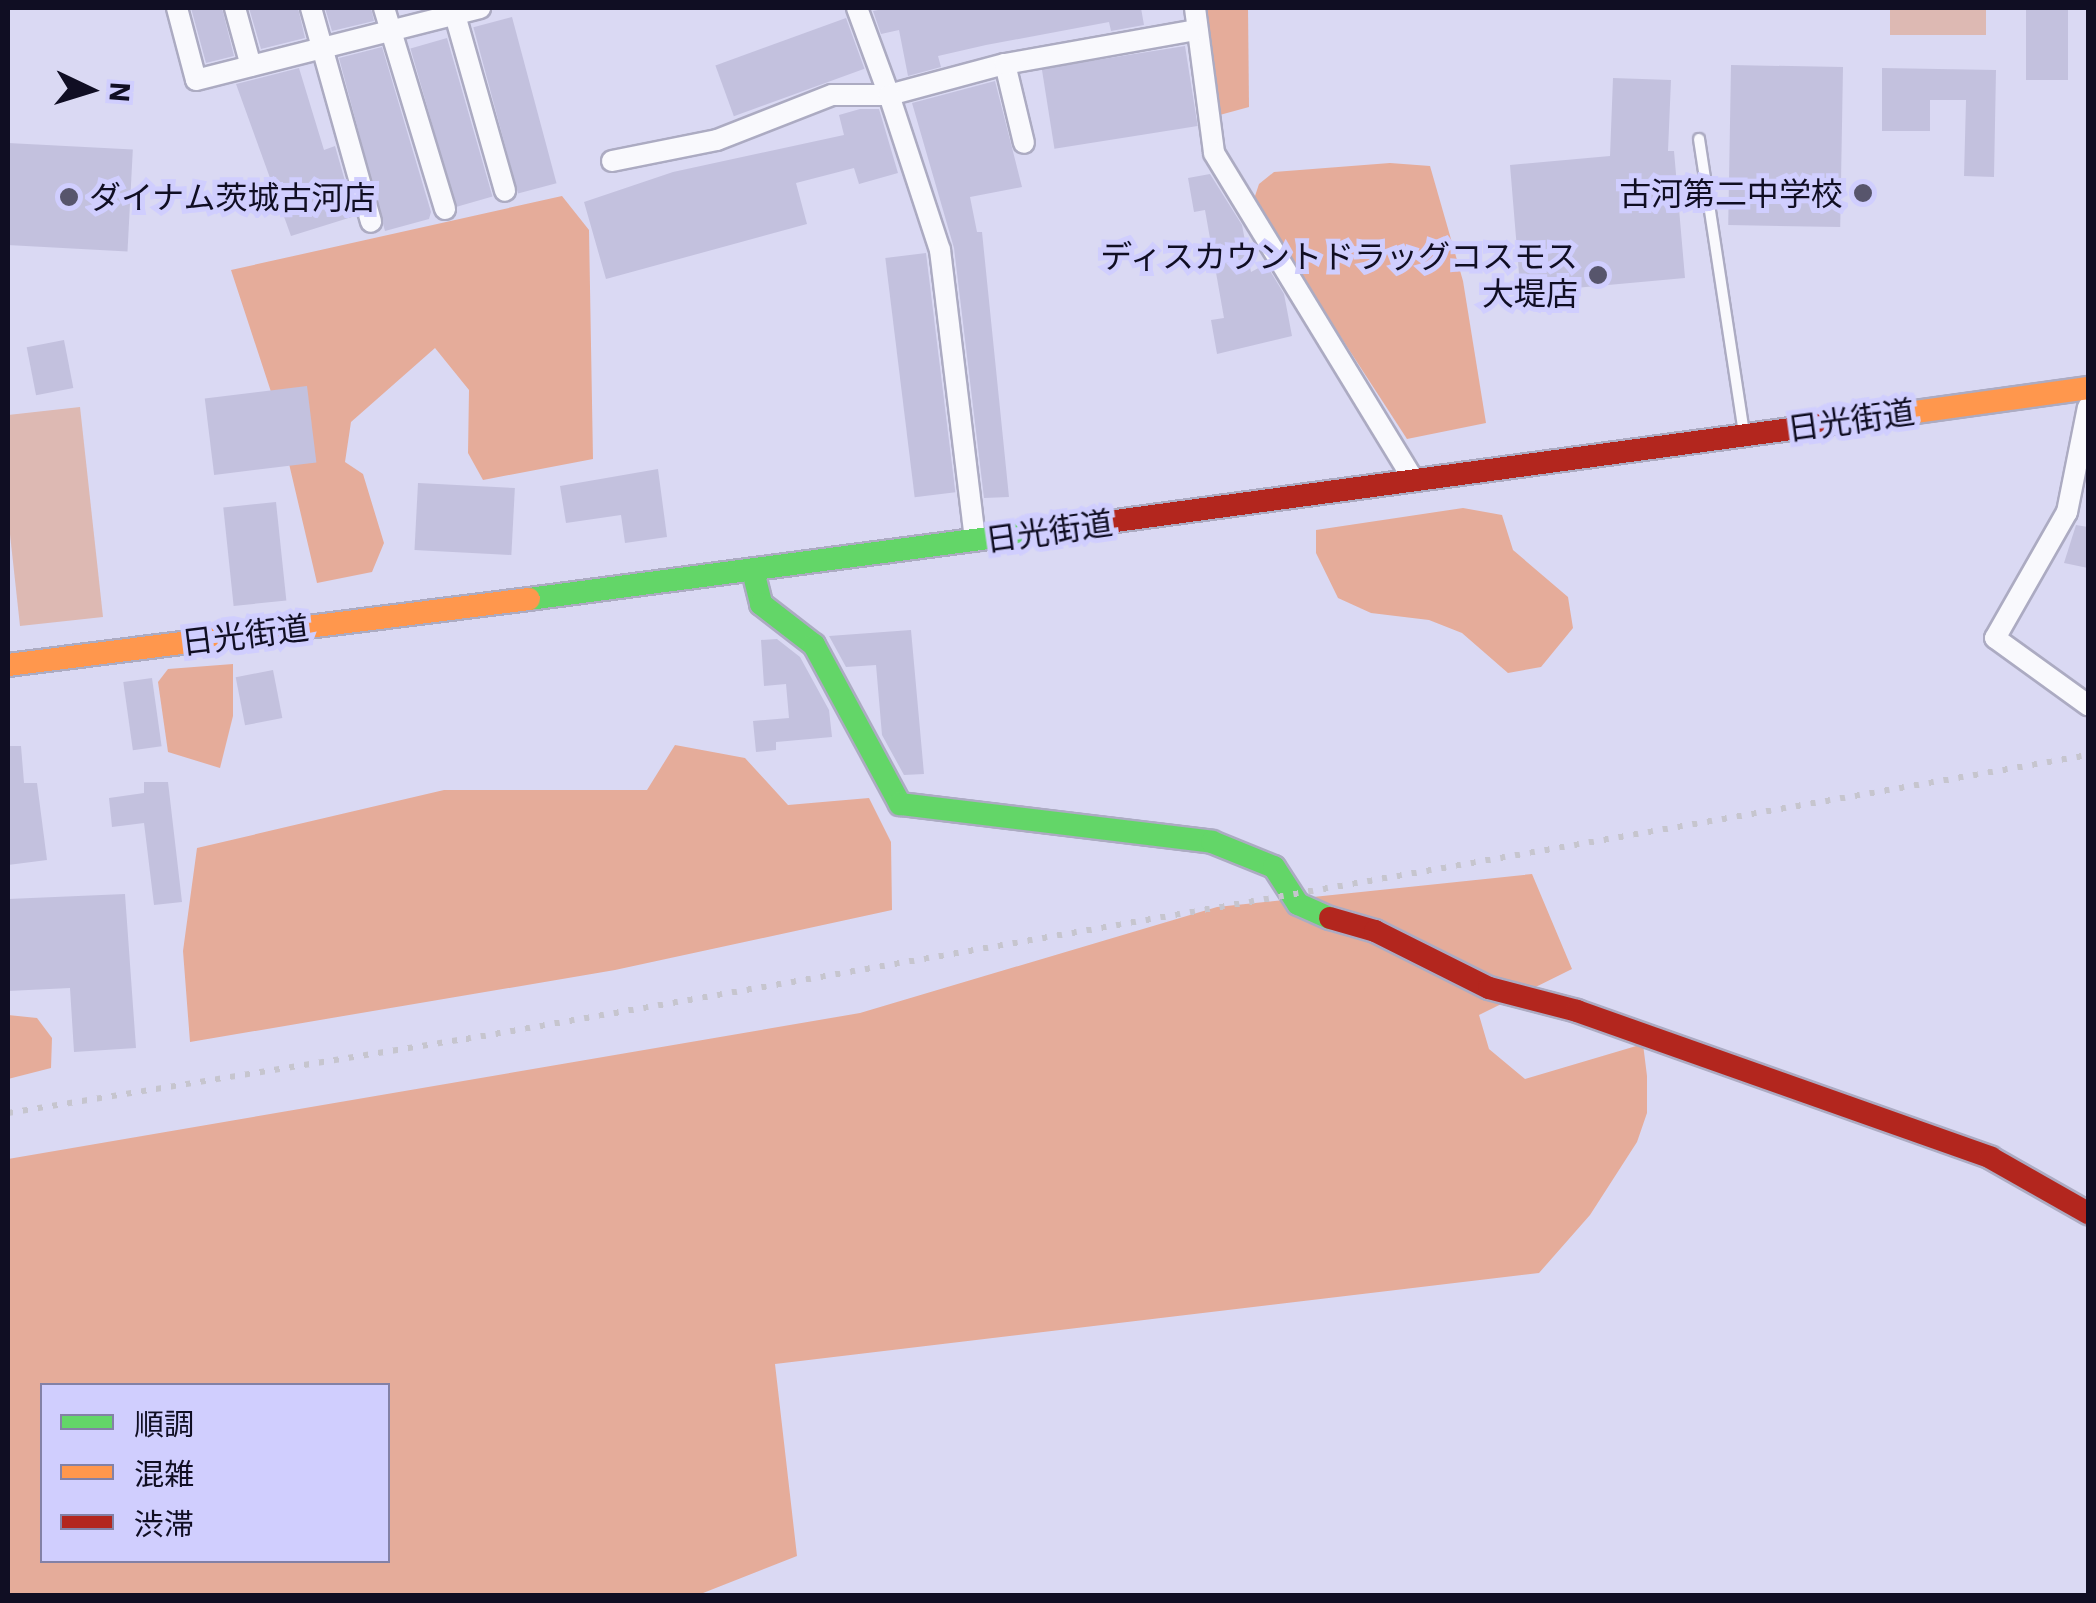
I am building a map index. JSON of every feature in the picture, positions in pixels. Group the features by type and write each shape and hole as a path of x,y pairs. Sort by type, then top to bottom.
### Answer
{"main road":[{"name":"日光街道","path":"8,665 753,572 2088,388"},
{"path":"753,572 760,604 814,645 900,804 1212,842 1274,867 1298,904 1316,914 1375,931 1489,988 1578,1011 1991,1158 2088,1213"}],"street":[{"path":"177,8 196,80 454,11 480,8"},
{"path":"235,8 251,66"},
{"path":"311,8 371,222"},
{"path":"384,8 444,210"},
{"path":"857,8 940,250 975,541"},
{"path":"1195,8 1214,153 1414,481"},
{"path":"454,11 504,191"},
{"path":"612,161 717,140 832,95 889,95 1005,64 1196,30"},
{"path":"1005,64 1024,142"},
{"path":"2088,407 2066,512 1995,638 2088,705"}],"lane":[{"path":"1699,139 1744,435"}],"shaded area":[{"path":"1205,8 1248,8 1249,107 1216,116"},
{"path":"1890,8 1986,8 1986,35 1890,35"},
{"path":"1390,163 1430,166 1463,281 1486,423 1407,439 1253,202 1259,184 1274,172"},
{"path":"562,196 589,230 593,459 483,480 468,453 469,390 435,348 351,422 345,462 363,474 384,543 372,572 317,583 275,404 231,270"},
{"path":"80,407 103,617 20,626 8,516 8,415"},
{"path":"1463,508 1502,515 1513,550 1568,597 1573,628 1541,667 1508,673 1462,633 1429,620 1371,613 1338,598 1316,553 1316,530"},
{"path":"233,664 233,716 220,768 168,752 158,682 168,669"},
{"path":"675,745 745,758 788,805 869,798 891,842 892,910 615,970 190,1042 183,951 197,848 444,790 647,790"},
{"path":"1532,874 1572,969 1479,1015 1489,1049 1525,1079 1643,1044 1647,1113 1637,1142 1590,1215 1539,1273 775,1364 797,1556 698,1595 8,1596 8,1159 860,1013 1217,907"},
{"path":"8,1015 37,1018 52,1038 51,1068 8,1079"}],"building":[{"path":"191,8 222,8 234,56 206,63"},
{"path":"249,8 298,8 305,38 261,49"},
{"path":"325,8 371,8 374,21 332,31"},
{"path":"1141,8 1144,25 1111,31 1109,22 986,45 938,56 941,67 908,76 899,30 881,34 873,11"},
{"path":"2026,8 2068,8 2068,80 2026,80"},
{"path":"512,17 557,183 518,193 473,27"},
{"path":"846,18 864,69 734,116 715,66"},
{"path":"447,38 492,197 456,207 410,48"},
{"path":"1185,46 1198,126 1054,149 1042,69"},
{"path":"382,47 431,212 429,219 385,231 339,58"},
{"path":"1731,65 1843,67 1840,227 1728,225"},
{"path":"299,68 324,150 335,146 355,216 291,236 236,84"},
{"path":"1882,68 1996,70 1994,177 1964,176 1966,100 1930,100 1930,131 1882,131"},
{"path":"1613,78 1671,80 1668,151 1674,151 1685,278 1564,289 1566,306 1522,310 1510,165 1610,156"},
{"path":"995,81 1022,187 970,197 977,232 982,232 1009,497 984,498 954,248 912,103"},
{"path":"879,109 898,173 859,184 854,168 796,183 807,224 606,279 584,202 673,172 844,135 839,115"},
{"name":"ダイナム茨城古河店","path":"8,143 133,150 127,251 8,245"},
{"path":"1210,174 1242,225 1251,272 1266,264 1284,294 1292,336 1217,354 1211,320 1224,318 1205,210 1194,212 1188,178"},
{"path":"926,253 955,492 915,497 885,258"},
{"path":"64,340 73,388 36,395 27,347"},
{"path":"307,386 316,462 214,475 205,399"},
{"path":"658,469 667,537 625,543 621,515 566,523 560,486"},
{"path":"418,483 515,488 511,555 414,550"},
{"path":"276,502 286,600 234,606 223,508"},
{"path":"2076,525 2088,527 2088,568 2064,563"},
{"path":"911,630 924,774 904,775 882,735 876,665 846,667 829,636"},
{"path":"777,639 800,657 829,710 832,737 776,742 776,750 756,752 753,721 789,718 786,684 764,686 761,640"},
{"path":"273,670 282,718 245,725 236,677"},
{"path":"152,678 162,746 133,750 123,682"},
{"path":"8,746 21,746 24,783 37,783 47,860 8,865"},
{"path":"144,782 168,782 182,902 154,905 144,823 112,827 109,798 144,793"},
{"path":"125,894 136,1048 74,1052 70,988 8,991 8,899"}],"railway":[{"path":"8,1113 466,1039 2088,755"}],"traffic: fast":[{"path":"529,599 1079,526"},
{"path":"753,571 761,604 814,645 900,804 1212,842 1274,867 1298,904 1330,918"}],"traffic: slow":[{"path":"1901,414 2088,388"},
{"path":"8,665 529,599"}],"traffic: jam":[{"path":"1079,526 1901,414"},
{"path":"1330,918 1375,931 1489,988 1577,1011 1991,1158 2088,1213"}],"place":[{"name":"古河第二中学校","path":"1863,193"},
{"name":"ダイナム茨城古河店","path":"69,197"},
{"name":"ディスカウントドラッグコスモス 大堤店","path":"1598,275"}]}
